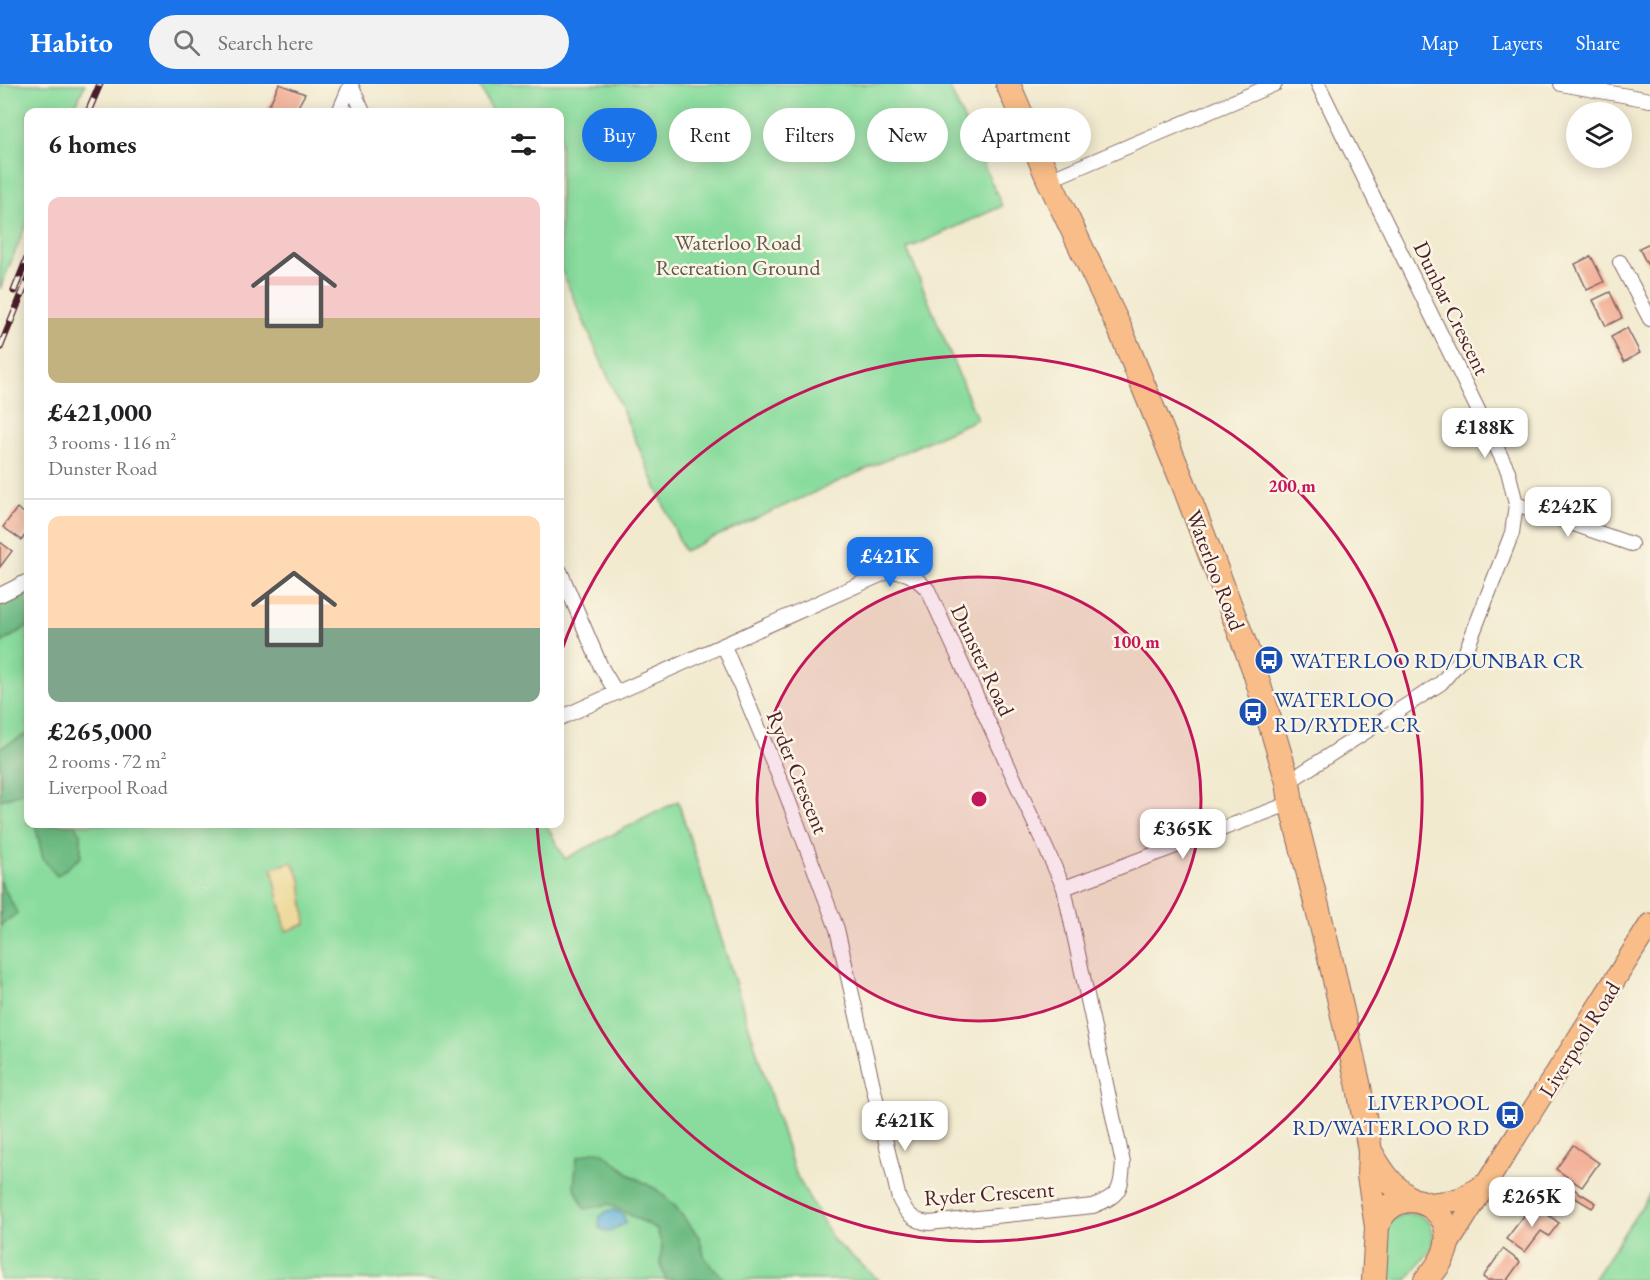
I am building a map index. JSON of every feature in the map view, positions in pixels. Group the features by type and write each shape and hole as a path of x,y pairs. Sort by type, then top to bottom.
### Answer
{"highway":[{"name":"Waterloo Road","path":"1008,84 1049,180 1120,329 1184,485 1254,669 1289,792 1359,1087 1370,1151 1369,1176 1377,1227 1374,1280"},
{"name":"Waterloo Road","path":"1370,1151 1396,1190 1435,1209 1443,1217 1448,1235 1447,1246"},
{"path":"1377,1227 1380,1219 1392,1207 1419,1202"},
{"path":"1428,1279 1447,1246"}],"main road":[{"name":"Liverpool Road","path":"1447,1246 1650,924"},
{"name":"Liverpool Road","path":"1419,1202 1458,1200 1476,1191 1486,1182"}],"street":[{"path":"1049,180 1275,84"},
{"name":"Dunbar Crescent","path":"1289,792 1441,682 1455,668 1464,656 1512,533 1516,504 1508,471 1318,84"},
{"path":"1561,84 1650,100"},
{"path":"341,108 351,85"},
{"path":"351,85 361,108"},
{"path":"1620,262 1644,292 1650,319"},
{"path":"1516,504 1631,544"},
{"name":"Dunster Road","path":"564,716 887,572 901,571 915,577 928,590 1064,888"},
{"path":"564,580 601,667 616,692"},
{"path":"0,595 24,583"},
{"name":"Ryder Crescent","path":"724,646 784,791 837,929 899,1199 906,1212 918,1222 929,1223 1093,1206 1110,1200 1122,1186 1123,1162 1064,888"},
{"path":"1064,888 1289,792"}],"green space":[{"path":"0,84 85,84 75,108 24,108 24,230 0,289"},
{"name":"Waterloo Road Recreation Ground","path":"479,84 948,84 960,111 960,162 983,162 1002,206 907,249 977,419 684,551 564,276 564,108 490,108"},
{"path":"24,589 24,629 0,644 0,601"},
{"path":"24,594 24,828 548,828 565,859 678,801 795,1173 834,1241 879,1280 0,1280 0,606"},
{"path":"24,736 24,792 0,800 0,748"},
{"path":"36,828 77,828 81,834 81,857 57,876 43,859"},
{"path":"0,880 17,913 0,926"},
{"path":"596,1151 602,1152 632,1176 656,1189 674,1205 699,1237 705,1258 725,1280 666,1280 660,1263 662,1247 657,1229 609,1204 585,1209 574,1186 577,1157"},
{"path":"1650,1194 1650,1280 1593,1280"},
{"path":"1404,1214 1419,1215 1430,1223 1433,1234 1432,1248 1407,1280 1385,1280 1384,1230 1391,1219"}],"sand":[{"path":"292,862 301,880 306,924 286,931 272,868"}],"water":[{"path":"614,1210 623,1214 626,1223 609,1232 599,1228 600,1217 607,1211"}],"building":[{"path":"279,84 305,94 297,108 268,108"},
{"path":"1650,243 1650,263 1647,264 1639,248"},
{"path":"1591,256 1604,282 1587,290 1575,264"},
{"path":"1610,292 1622,318 1606,326 1593,300"},
{"path":"1627,328 1640,353 1624,362 1611,337"},
{"path":"17,508 24,513 22,540 3,527"},
{"path":"0,542 12,551 0,567"},
{"path":"1573,1145 1599,1163 1582,1187 1556,1169"},
{"path":"1546,1182 1557,1189 1564,1183 1596,1203 1592,1208 1567,1193 1554,1214 1533,1201"},
{"path":"1533,1204 1559,1223 1549,1236 1541,1231 1525,1252 1506,1239"},
{"path":"1503,1249 1520,1262 1507,1280 1487,1280 1483,1277"}],"railway":[{"path":"90,108 100,84"},
{"path":"14,291 24,266"},
{"path":"0,348 24,289"}],"place":[{"name":"WATERLOO RD/DUNBAR CR","path":"1269,660"},
{"name":"WATERLOO RD/RYDER CR","path":"1253,712"},
{"name":"LIVERPOOL RD/WATERLOO RD","path":"1510,1115"}]}
